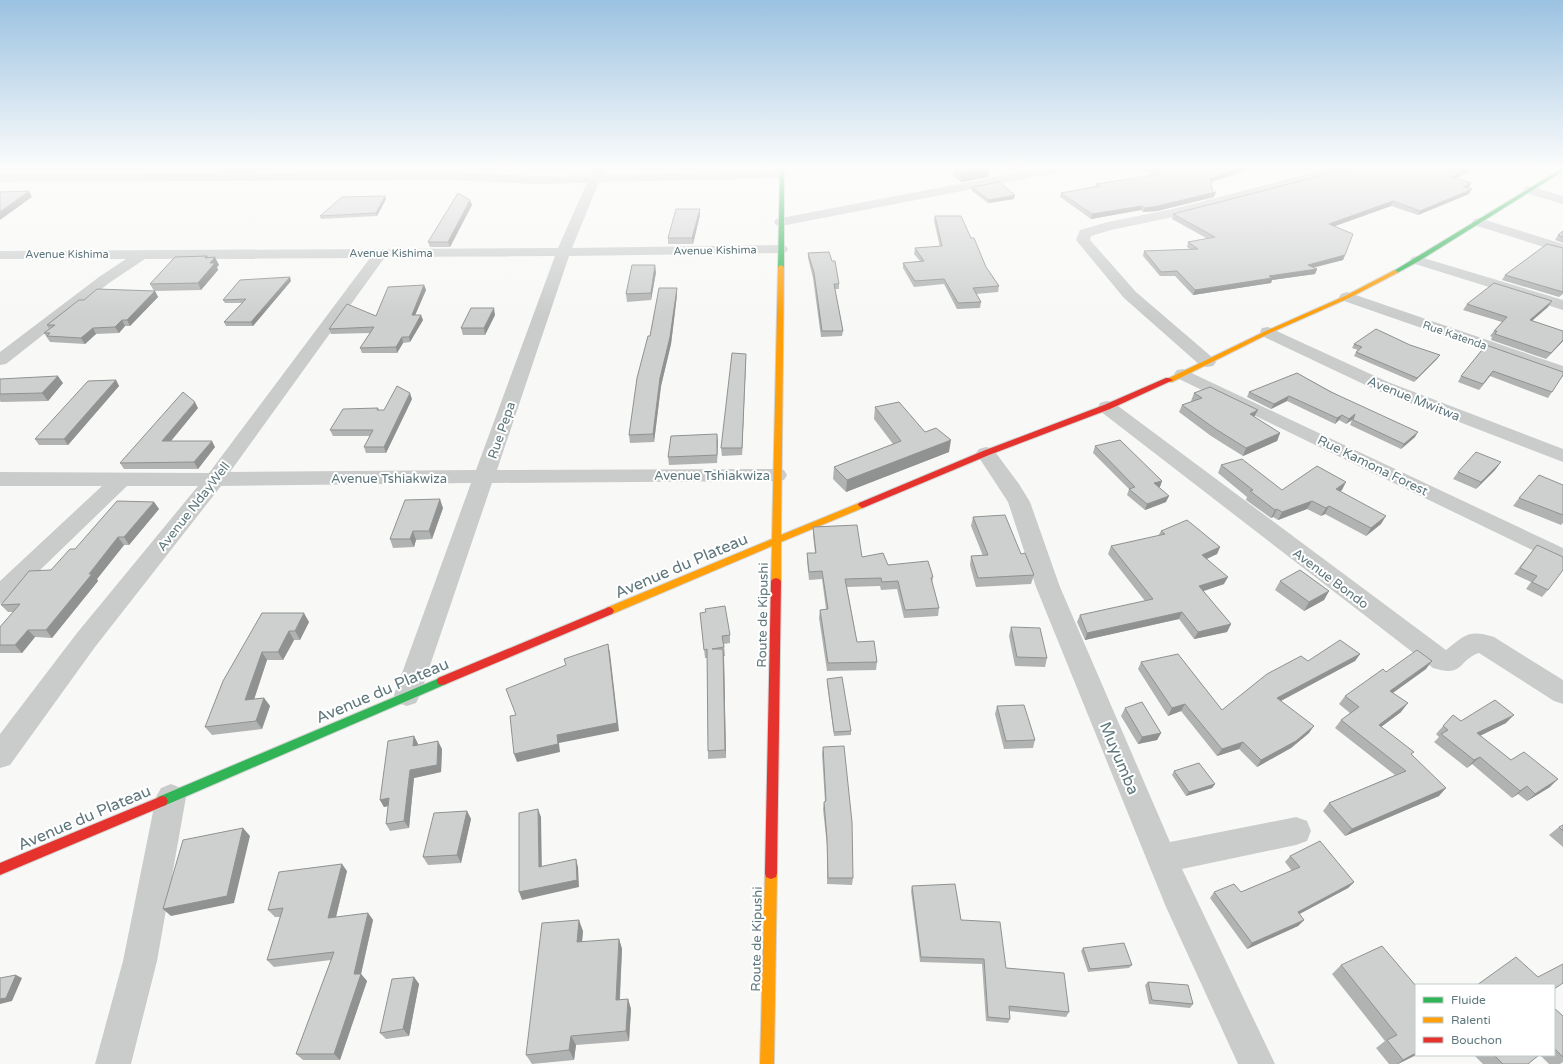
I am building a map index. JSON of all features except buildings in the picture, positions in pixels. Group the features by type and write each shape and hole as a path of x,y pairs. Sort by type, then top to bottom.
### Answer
{"street":[{"name":"Rue Pepa","path":"407,695 563,253 578,217"},
{"name":"Route de Kipushi","path":"767,1064 782,217"},
{"path":"782,222 810,217"},
{"path":"1156,217 1108,226 1085,233 1083,240 1130,295 1207,362"},
{"name":"Avenue du Plateau","path":"0,869 172,797 407,695 986,453 1107,407 1182,374 1268,332 1347,297 1417,260 1488,217"},
{"path":"1479,222 1563,248"},
{"name":"Avenue Kishima","path":"0,255 563,253 781,249"},
{"name":"Avenue NdayWell","path":"0,756 86,640 214,480 381,253"},
{"path":"0,360 104,280 142,254"},
{"path":"1417,260 1563,305"},
{"name":"Rue Katenda","path":"1347,297 1563,372"},
{"name":"Avenue Mwitwa","path":"1268,332 1382,386 1563,456"},
{"name":"Rue Kamona Forest","path":"1182,374 1563,557"},
{"name":"Avenue Bondo","path":"1107,407 1442,662 1449,662 1473,642 1478,641 1563,693"},
{"name":"Muyumba","path":"986,453 1012,489 1019,502 1048,587 1182,907 1257,1064"},
{"name":"Avenue Tshiakwiza","path":"0,479 214,480 556,475 777,475"},
{"path":"0,595 122,480"},
{"path":"113,1064 140,961 172,797"},
{"path":"1162,858 1296,831"}],"traffic: fast":[{"path":"781,267 782,217"},
{"path":"1395,272 1487,217"},
{"path":"162,801 442,681"}],"traffic: slow":[{"path":"776,581 781,267"},
{"path":"1169,380 1268,332 1347,297 1395,272"},
{"path":"609,611 862,505"},
{"path":"767,1064 771,873"}],"traffic: jam":[{"path":"862,505 986,453 1107,407 1169,380"},
{"path":"771,873 776,581"},
{"path":"442,681 609,611"},
{"path":"0,869 162,801"}]}
